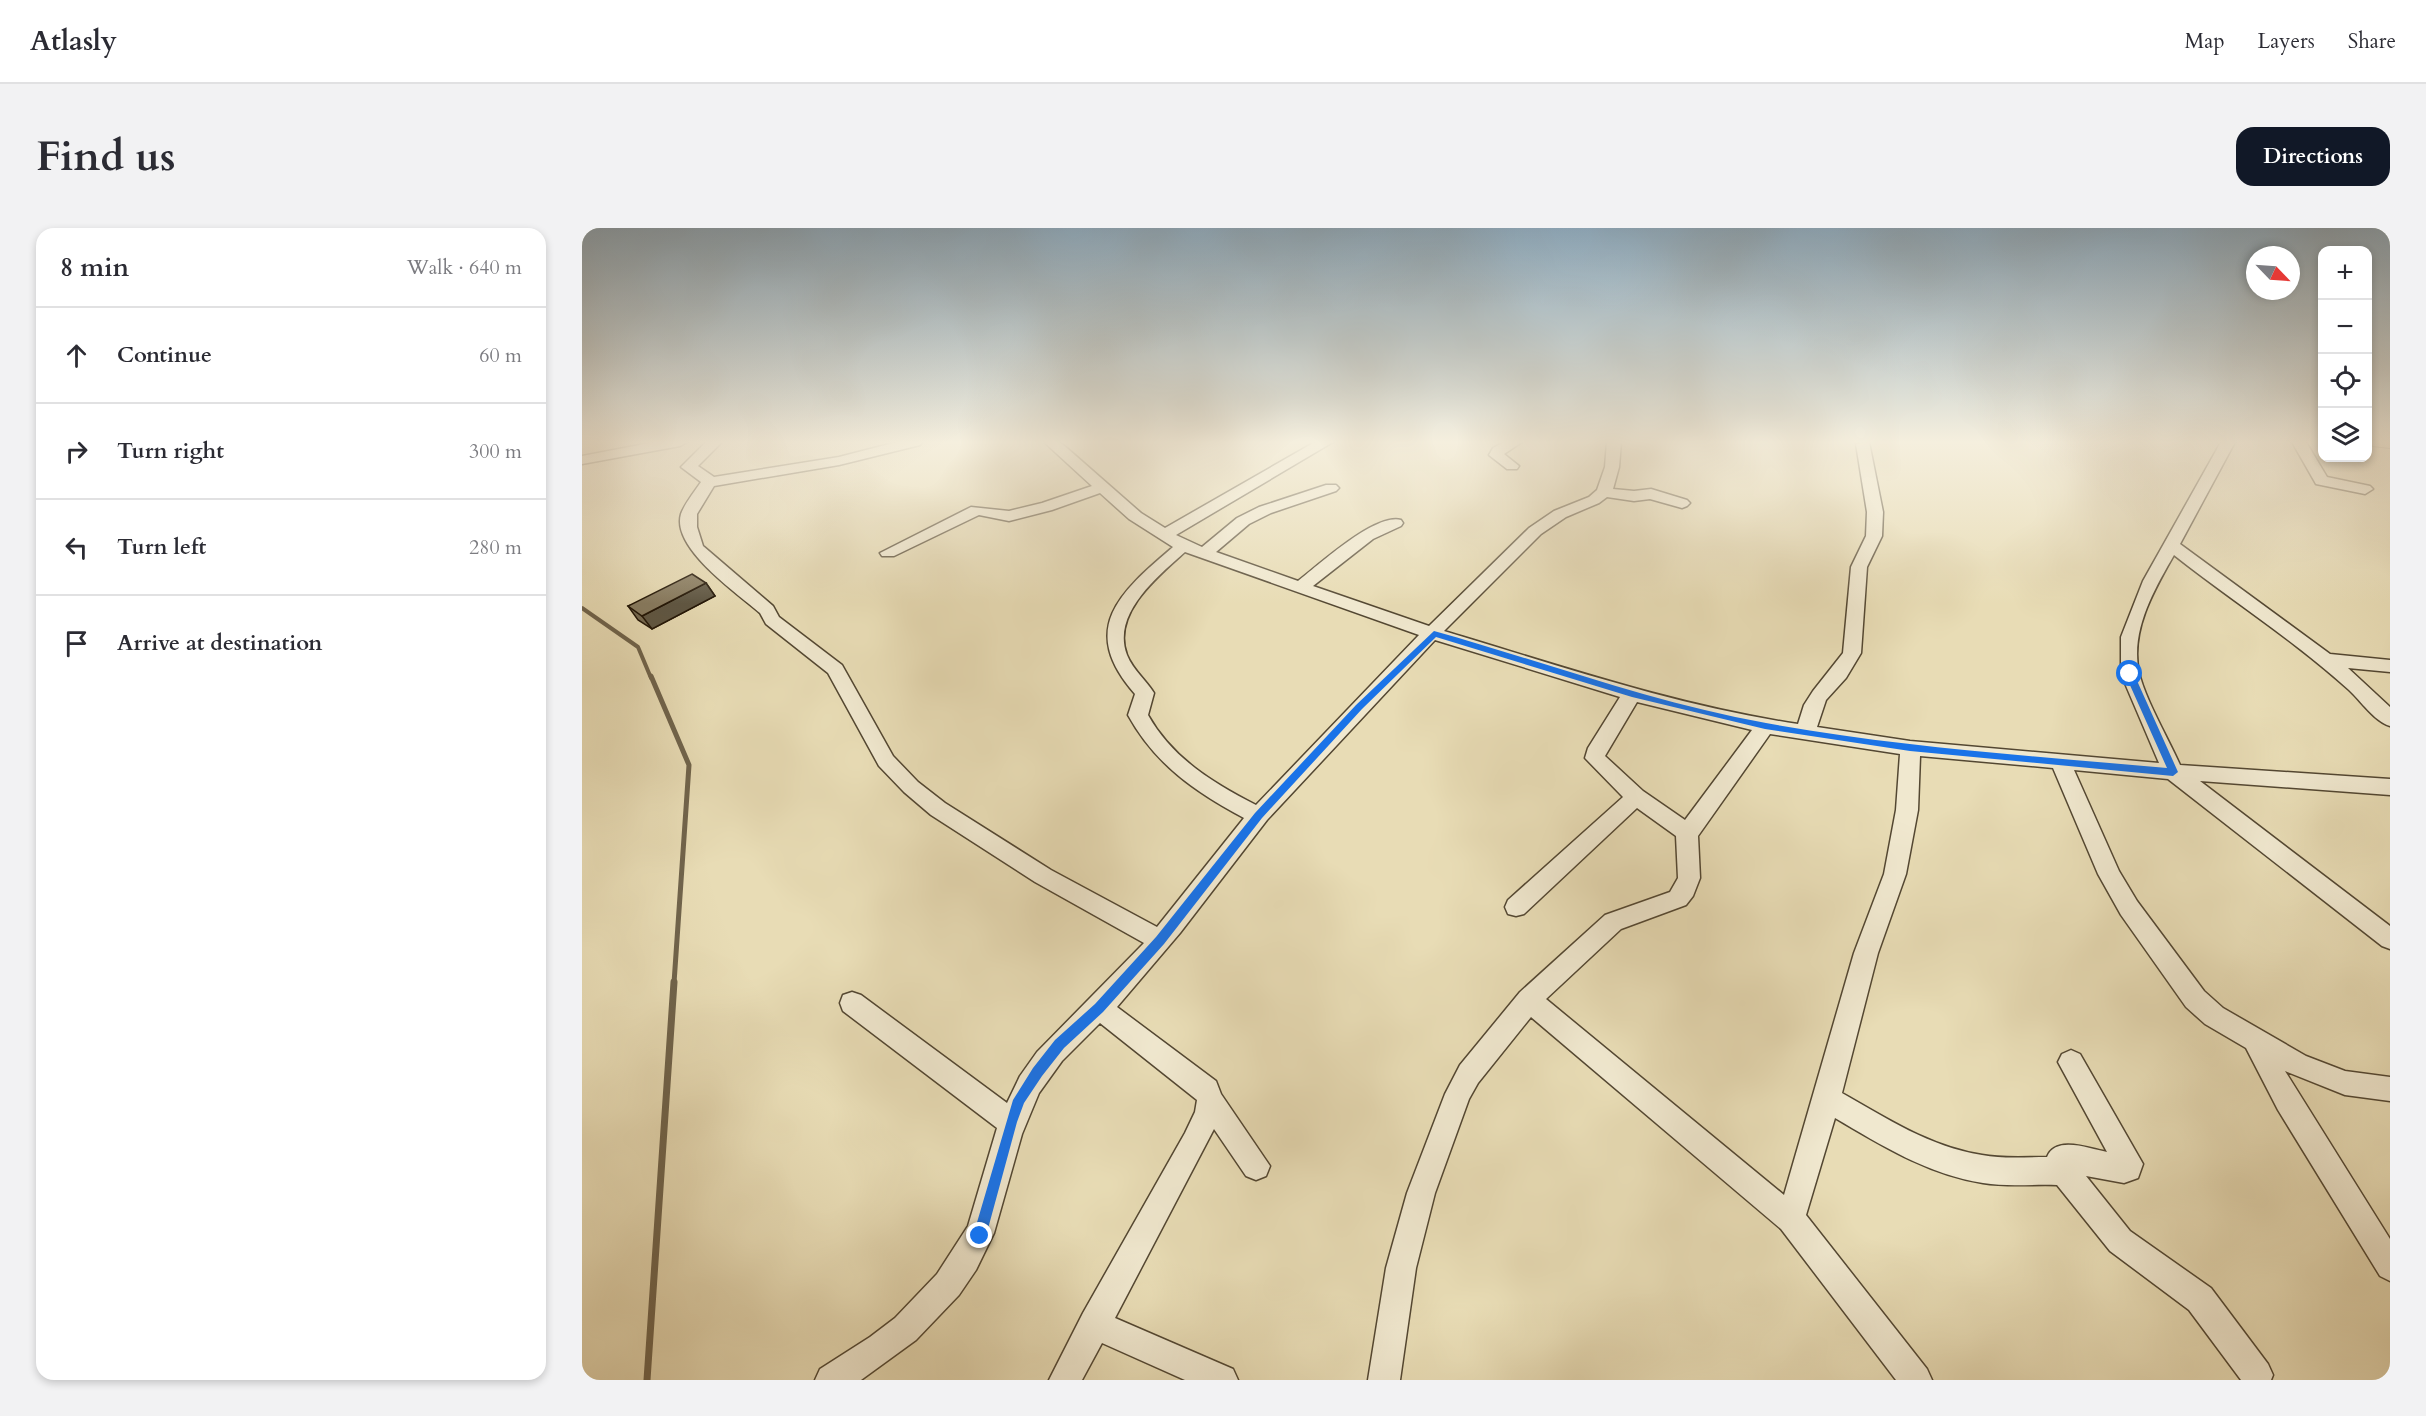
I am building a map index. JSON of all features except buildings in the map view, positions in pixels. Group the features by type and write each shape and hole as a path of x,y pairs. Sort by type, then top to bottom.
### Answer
{"street":[{"path":"700,496 689,514 689,527 696,548 767,609 772,620 834,669 886,761 911,787 938,809 1042,876 1160,940"},
{"path":"888,553 977,510 1009,516 1047,507 1078,496"},
{"path":"1110,496 1135,516 1183,546 1434,634 1632,694 1765,726 1910,748 2173,772 2390,787"},
{"path":"1164,535 1229,496"},
{"path":"1205,553 1232,529 1254,515 1309,496"},
{"path":"831,1380 858,1365 897,1336 929,1306 960,1268 980,1236 1011,1122 1019,1100 1037,1072 1060,1044 1099,1008 1160,940 1258,815 1359,707 1535,531 1560,514 1599,496"},
{"path":"1657,496 1682,503"},
{"path":"1806,733 1808,716 1814,701 1848,662 1852,653 1859,567 1875,536 1872,496"},
{"path":"2198,496 2146,590 2134,625 2127,665 2173,772 2390,939"},
{"path":"1301,587 1367,536 1395,523"},
{"path":"2171,545 2213,579 2328,660 2390,719"},
{"path":"1183,546 1140,586 1116,630 1115,644 1123,664 1145,693 1138,715 1146,733 1192,778 1258,815"},
{"path":"2328,660 2390,666"},
{"path":"1632,694 1595,753 1595,758 1636,797 1688,833"},
{"path":"1384,1380 1401,1268 1421,1192 1458,1094 1470,1074 1529,1000 1620,917 1668,905 1682,894 1689,880 1689,864 1684,840 1765,726"},
{"path":"1791,1220 1827,1099 1866,953 1895,874 1907,810 1910,748"},
{"path":"2060,762 2099,855 2129,908 2195,999 2214,1016 2297,1064 2345,1083 2390,1089"},
{"path":"1516,907 1636,797"},
{"path":"1529,1000 1791,1220 1916,1380"},
{"path":"852,1003 1011,1122"},
{"path":"1099,1008 1207,1090 1210,1100 1256,1166"},
{"path":"2256,1042 2287,1101 2390,1266"},
{"path":"2071,1062 2129,1164 2128,1168 2124,1169 2062,1158 2059,1161 2064,1171 2120,1241 2200,1299 2257,1375"},
{"path":"1827,1099 1928,1153 1953,1162 1981,1169 2064,1171"},
{"path":"1065,1380 1195,1142 1208,1113 1210,1100"},
{"path":"1095,1324 1222,1380"}],"waterway":[{"path":"582,608 638,647 651,678"},
{"path":"651,676 689,765 674,983"},
{"path":"647,1380 674,982"}],"route":[{"path":"980,1236 1011,1122 1019,1100 1037,1072 1060,1044 1099,1008 1160,940 1258,815 1359,707 1434,634 1632,694 1765,726 1910,748 2173,772 2130,674"}]}
